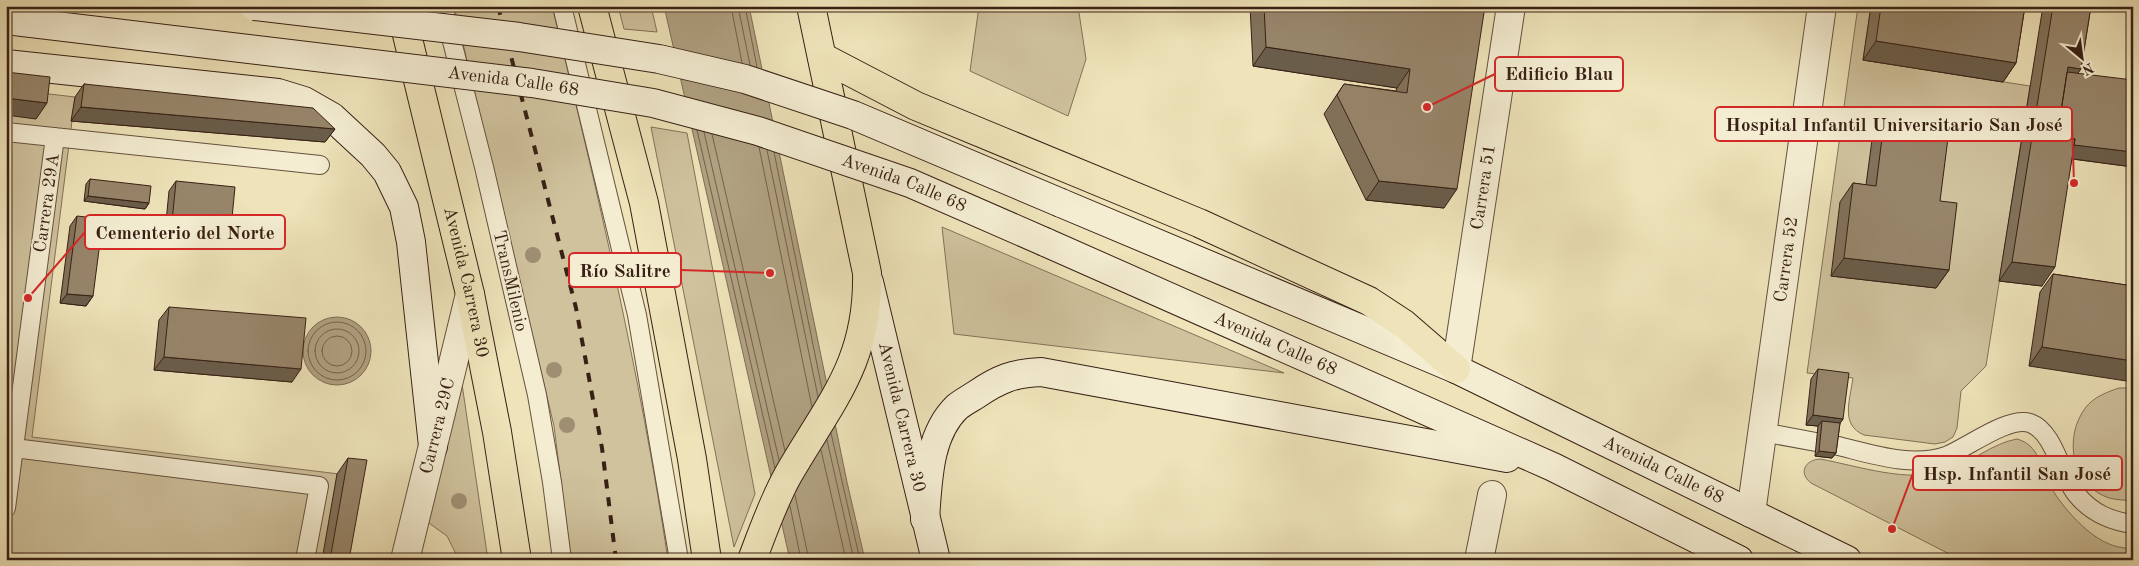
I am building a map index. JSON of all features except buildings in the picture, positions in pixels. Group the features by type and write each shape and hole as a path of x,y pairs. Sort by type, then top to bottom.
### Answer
{"highway":[{"name":"Avenida Carrera 30","path":"400,6 470,294 498,432 517,560"},
{"path":"592,6 644,203 692,459 707,560"},
{"name":"Avenida Carrera 30","path":"752,560 768,518 787,477 848,377 857,351 868,301 867,273 811,6"},
{"path":"822,57 916,106 1199,223 1369,300 1404,324 1456,370"}],"main road":[{"name":"Avenida Calle 68","path":"254,6 519,36 659,59 745,79 853,115 1456,370 1847,560"},
{"name":"Carrera 51","path":"1456,370 1511,6"},
{"name":"Carrera 52","path":"1751,513 1822,6"},
{"name":"Avenida Calle 68","path":"6,20 532,83 653,103 758,130 910,183 1045,242 1553,467 1740,560"},
{"path":"6,64 278,93 304,100 332,117 387,172 404,207 411,242 433,446"},
{"name":"Avenida Carrera 30","path":"867,273 936,560"},
{"name":"Carrera 29C","path":"405,560 470,294"},
{"path":"925,519 930,467 935,444 943,426 957,407 973,396 997,380 1022,373 1041,372 1553,467"},
{"path":"1479,560 1492,495"}],"lane":[{"name":"TransMilenio","path":"443,6 484,167 537,395 552,482 562,560"},
{"path":"562,6 637,315 679,560"},
{"path":"6,132 320,165"},
{"name":"Carrera 29A","path":"6,508 10,448 56,137"},
{"path":"1834,445 1898,459 1929,460 1946,456 2007,426 2019,422 2030,423 2040,430 2048,441 2066,479 2076,495 2098,514 2113,521 2133,524"},
{"path":"1762,432 1816,442"},
{"path":"10,448 319,486 305,560"}],"shaded area":[{"path":"454,6 552,6 585,143 631,351 668,560 571,560 554,426"},
{"path":"618,6 651,6 657,32 624,29"},
{"path":"979,6 1078,6 1086,59 1068,116 970,71"},
{"path":"1858,6 1871,6 1863,60 2030,86 1986,366 1961,391 1957,428 1953,437 1945,442 1935,444 1864,435 1857,431 1849,418 1848,411 1853,378 1807,373"},
{"path":"6,89 75,97 32,437 356,476 341,560 6,560"},
{"path":"651,127 687,133 755,494 734,547"},
{"path":"942,227 1284,373 954,334"},
{"path":"462,384 488,560 459,560 447,536 426,521"},
{"path":"2119,388 2133,388 2133,501 2109,498 2096,492 2086,483 2079,471 2073,446 2079,419 2089,403 2105,393"},
{"path":"2017,439 2030,446 2034,451 2053,491 2074,518 2099,539 2123,548 2133,549 2133,560 1961,560 1811,483 1804,471 1807,464 1820,459 1901,475 1933,474 1957,467 1999,444"}],"water":[{"path":"664,6 749,6 847,482 865,560 790,560"},
{"path":"337,317 350,320 361,327 368,338 371,351 368,364 361,375 350,382 337,385 324,382 313,375 306,364 303,351 306,338 313,327 324,320"}],"railway":[{"path":"498,6 576,308 602,448 616,560"}],"place":[{"name":"Edificio Blau","path":"1427,107"},
{"name":"Hospital Infantil Universitario San José","path":"2074,183"},
{"name":"Río Salitre","path":"770,273"},
{"name":"Cementerio del Norte","path":"28,298"},
{"name":"Hsp. Infantil San José","path":"1892,529"}]}
